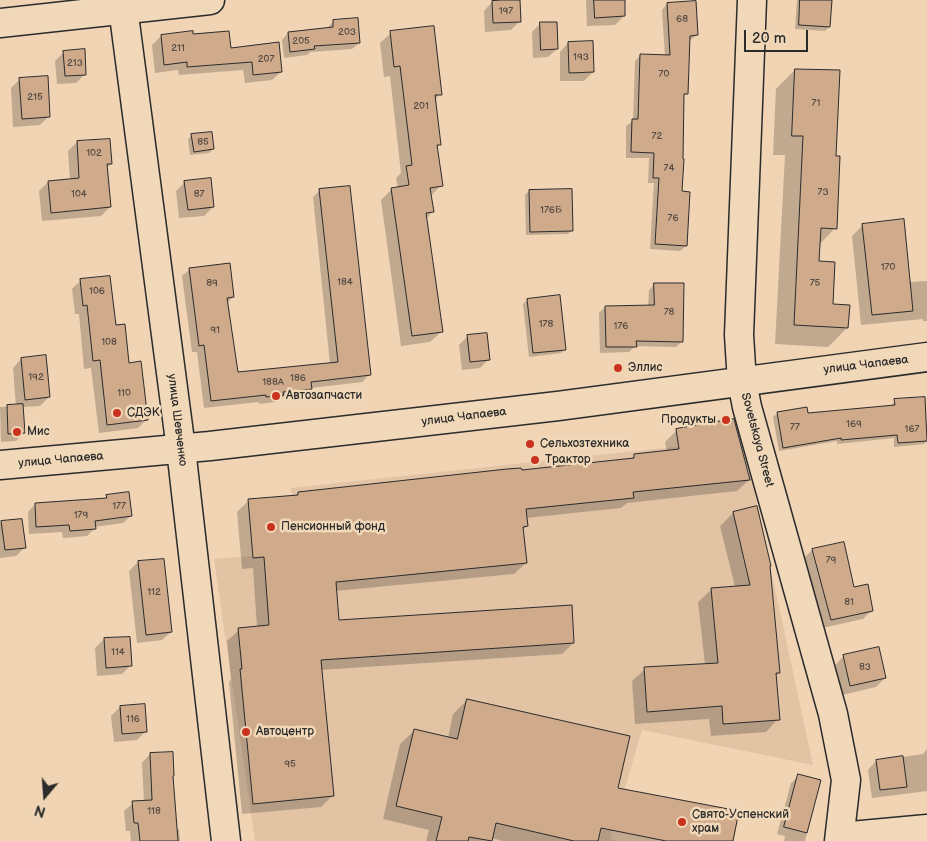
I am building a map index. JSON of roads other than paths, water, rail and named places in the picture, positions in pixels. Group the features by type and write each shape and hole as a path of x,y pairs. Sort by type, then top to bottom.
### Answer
{"main road":[{"path":"0,23 122,5 210,0"},
{"name":"Sovetskaya Street","path":"752,0 739,334 742,382 747,407 833,714 846,780 839,839"},
{"name":"улица Шевченко","path":"122,5 181,449 226,841"},
{"name":"улица Чапаева","path":"0,465 181,449 558,406 927,357"},
{"path":"839,839 927,829"}],"place":[{"name":"Эллис","path":"618,368"},
{"name":"Автозапчасти","path":"276,396"},
{"name":"СДЭК","path":"117,413"},
{"name":"Продукты","path":"726,420"},
{"name":"Мис","path":"17,432"},
{"name":"Сельхозтехника","path":"530,444"},
{"name":"Трактор","path":"535,460"},
{"name":"Пенсионный фонд","path":"271,527"},
{"name":"Автоцентр","path":"246,732"},
{"name":"Свято-Успенский храм","path":"682,822"}]}
